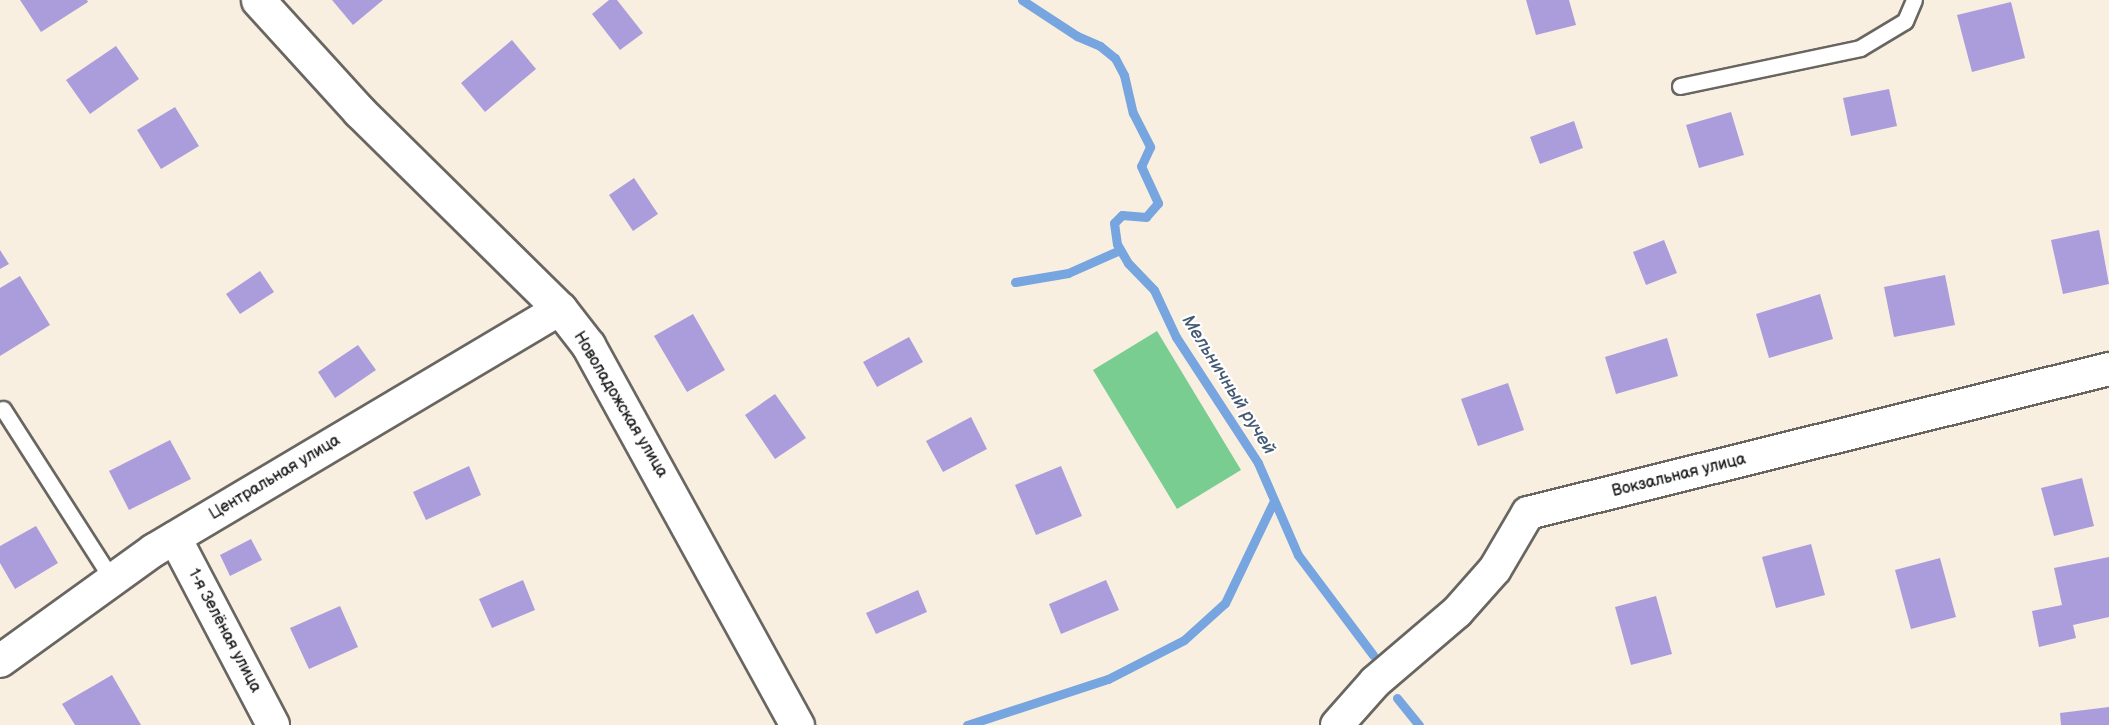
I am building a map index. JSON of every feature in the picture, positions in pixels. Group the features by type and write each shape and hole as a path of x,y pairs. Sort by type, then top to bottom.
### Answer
{"street":[{"name":"Новоладожская улица","path":"264,2 359,111 560,309 588,345 796,725"},
{"name":"Центральная улица","path":"0,661 111,578 174,538 560,309"},
{"name":"Вокзальная улица","path":"1337,725 1375,682 1457,612 1495,569 1528,513 2109,369"},
{"name":"1-я Зелёная улица","path":"174,538 273,725"}],"lane":[{"path":"1680,86 1860,48 1905,21 1914,0"},
{"path":"3,409 111,578"}],"green space":[{"path":"1157,331 1241,470 1177,509 1093,370"}],"building":[{"path":"20,0 87,0 88,2 41,32"},
{"path":"332,0 383,0 353,25"},
{"path":"609,0 617,0 643,33 620,50 592,14"},
{"path":"1526,0 1569,0 1576,25 1536,35"},
{"path":"2011,2 2025,58 1972,72 1957,15"},
{"path":"512,40 536,69 485,112 461,83"},
{"path":"116,46 139,79 90,114 66,80"},
{"path":"1889,89 1897,126 1851,136 1843,98"},
{"path":"175,107 199,146 161,169 137,130"},
{"path":"1731,112 1744,155 1699,168 1686,125"},
{"path":"1574,121 1583,148 1540,164 1530,137"},
{"path":"634,178 658,214 633,231 609,195"},
{"path":"2099,230 2109,284 2063,294 2051,240"},
{"path":"1664,240 1677,273 1646,285 1633,252"},
{"path":"0,250 9,264 0,269"},
{"path":"260,271 274,292 240,314 226,294"},
{"path":"1945,275 1955,325 1894,337 1884,287"},
{"path":"20,276 50,325 0,356 0,288"},
{"path":"1820,294 1833,339 1769,358 1756,314"},
{"path":"693,314 725,370 687,392 654,336"},
{"path":"909,337 923,362 877,387 863,362"},
{"path":"1667,338 1678,376 1616,394 1605,357"},
{"path":"358,345 376,370 335,398 318,372"},
{"path":"1508,383 1524,430 1478,446 1461,399"},
{"path":"775,394 806,438 775,459 745,415"},
{"path":"971,417 987,449 943,472 926,441"},
{"path":"170,440 191,479 129,510 109,471"},
{"path":"469,466 481,495 426,520 413,492"},
{"path":"1061,466 1082,516 1036,535 1015,485"},
{"path":"2082,478 2094,526 2054,536 2041,488"},
{"path":"36,526 58,563 15,589 0,563 0,546"},
{"path":"251,539 262,560 230,576 220,555"},
{"path":"1811,544 1825,595 1776,608 1762,557"},
{"path":"2109,557 2109,617 2073,625 2076,638 2039,647 2032,611 2062,605 2054,568"},
{"path":"1940,558 1956,617 1911,629 1895,570"},
{"path":"523,580 535,610 492,628 479,599"},
{"path":"1106,580 1119,610 1061,634 1049,604"},
{"path":"918,590 927,612 876,634 866,613"},
{"path":"1656,596 1672,654 1631,665 1615,607"},
{"path":"340,606 358,647 309,669 290,628"},
{"path":"112,675 141,725 75,725 62,704"},
{"path":"2109,707 2109,725 2061,725 2060,713"}],"waterway":[{"name":"Мельничный ручей","path":"1022,0 1077,36 1100,46 1115,58 1124,75 1133,113 1150,147 1141,166 1158,203 1146,217 1122,215 1114,223 1117,244 1128,263 1154,290 1176,337 1258,463 1298,555 1373,655"},
{"path":"1015,282 1068,273 1120,250"},
{"path":"967,725 1108,679 1184,640 1225,603 1273,503"},
{"name":"Мельничный ручей","path":"1397,698 1419,725"}]}
